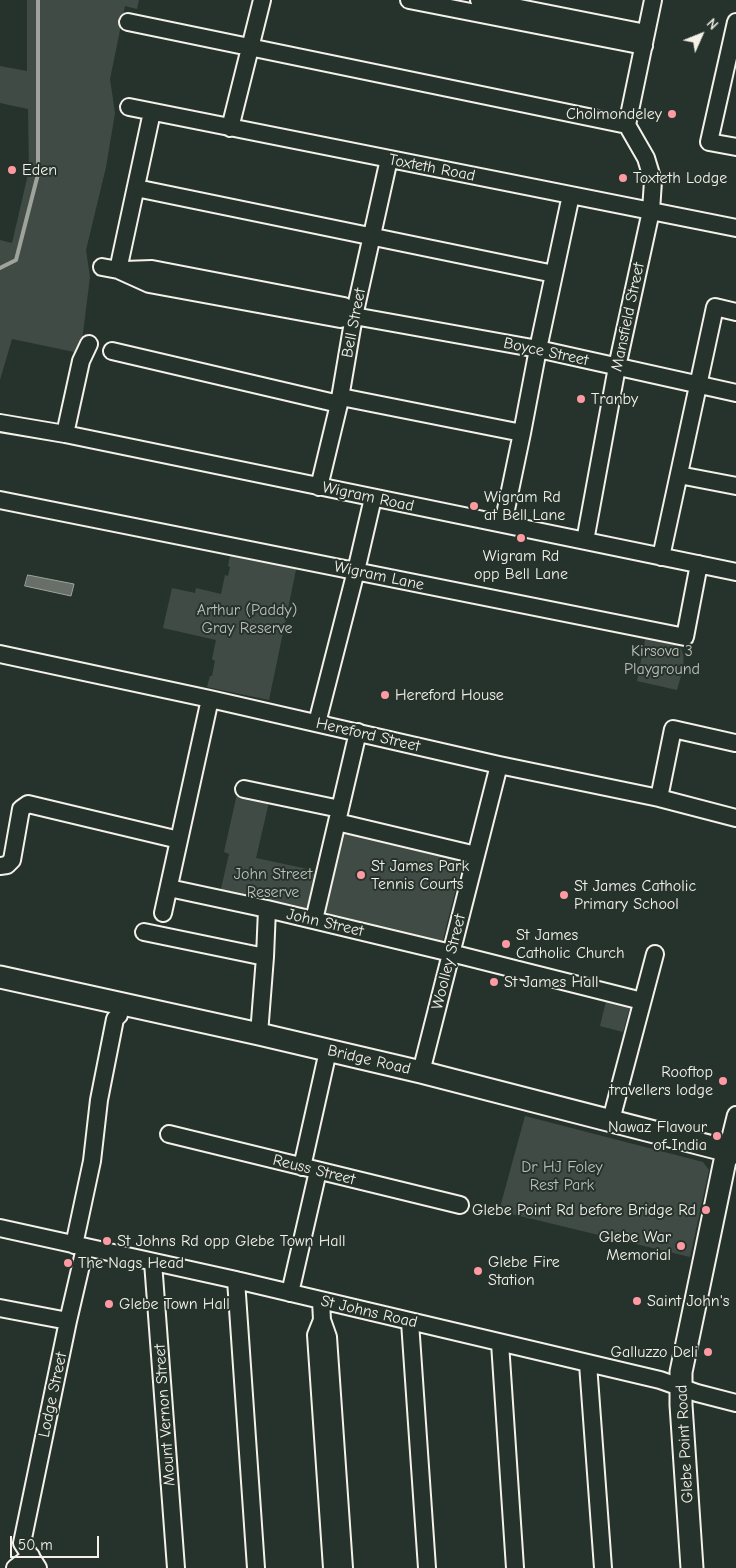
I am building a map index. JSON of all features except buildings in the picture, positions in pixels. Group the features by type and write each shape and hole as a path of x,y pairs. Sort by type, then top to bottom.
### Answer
{"main road":[{"name":"Bridge Road","path":"0,977 421,1072 732,1152"},
{"name":"Glebe Point Road","path":"692,1568 681,1388 682,1367 732,1152"}],"street":[{"path":"230,128 262,0"},
{"path":"409,0 468,6 645,39"},
{"path":"479,0 547,20"},
{"path":"128,22 627,126 653,0"},
{"path":"736,22 709,142 736,147"},
{"name":"Toxteth Road","path":"128,107 736,228"},
{"path":"118,270 152,112"},
{"name":"Mansfield Street","path":"585,541 616,367 651,211 653,181 646,158 627,126"},
{"name":"Bell Street","path":"319,487 340,401 354,316 389,159"},
{"path":"136,188 554,274"},
{"path":"503,524 572,195"},
{"name":"Boyce Street","path":"102,267 118,270 149,284 340,319 354,316 538,350 736,394"},
{"path":"661,557 715,307 736,312"},
{"path":"65,434 81,361 89,344"},
{"path":"112,351 340,401 522,433"},
{"name":"Wigram Road","path":"0,423 65,434 736,572"},
{"path":"679,475 736,486"},
{"path":"317,723 373,498"},
{"name":"Wigram Lane","path":"0,500 685,637 699,564"},
{"name":"Hereford Street","path":"0,654 210,699 500,765 658,798 736,818"},
{"path":"163,913 210,699"},
{"path":"658,798 673,729 735,743"},
{"path":"314,920 358,732"},
{"name":"Woolley Street","path":"421,1072 500,765"},
{"path":"244,789 476,855"},
{"path":"0,866 7,865 12,860 22,809 28,804 179,840"},
{"name":"John Street","path":"169,888 314,920 642,1001"},
{"path":"259,1034 266,957 267,909"},
{"path":"144,932 266,957"},
{"path":"611,1120 655,954"},
{"name":"Lodge Street","path":"15,1568 30,1556 80,1246 99,1100 115,1019 120,1015 121,1003"},
{"path":"302,1167 328,1050"},
{"name":"Glebe Point Road","path":"732,1152 736,1115"},
{"name":"Reuss Street","path":"169,1134 460,1205"},
{"path":"290,1293 318,1171"},
{"name":"St Johns Road","path":"0,1228 236,1280 660,1380 696,1393 736,1403"},
{"name":"Mount Vernon Street","path":"153,1262 176,1568"},
{"path":"236,1280 256,1568"},
{"path":"321,1301 322,1320 328,1337 344,1568"},
{"path":"0,1308 68,1321"},
{"path":"322,1320 316,1335 332,1568"},
{"path":"410,1322 427,1568"},
{"path":"500,1343 515,1568"},
{"path":"588,1364 603,1568"}],"green space":[{"path":"27,0 139,0 137,9 125,6 110,79 115,113 106,167 86,250 90,277 79,353 12,339 0,380 0,240 12,243 29,170 28,109 0,103 0,66 27,71"},
{"name":"Arthur (Paddy) Gray Reserve","path":"231,551 297,565 269,700 207,687 210,676 212,676 215,661 212,659 216,640 163,628 172,588 195,593 196,588 221,594 225,575 228,576"},
{"name":"Kirsova 3 Playground","path":"646,635 674,641 682,651 683,664 677,690 637,681"},
{"name":"John Street Reserve","path":"237,794 269,802 256,858 317,871 306,909 303,911 220,893 229,854 224,852"},
{"path":"341,828 464,857 441,947 323,914"},
{"path":"607,997 626,1002 630,1007 623,1032 600,1026"},
{"name":"Dr HJ Foley Rest Park","path":"525,1116 703,1162 709,1170 690,1257 499,1211"}],"shaded area":[{"path":"28,575 74,584 71,596 25,586"}],"waterway":[{"path":"0,268 16,260 38,174 38,0"}],"place":[{"name":"Cholmondeley","path":"672,114"},
{"name":"Eden","path":"12,170"},
{"name":"Toxteth Lodge","path":"623,178"},
{"name":"Tranby","path":"581,399"},
{"name":"Wigram Rd at Bell Lane","path":"474,506"},
{"name":"Wigram Rd opp Bell Lane","path":"521,538"},
{"name":"Hereford House","path":"385,695"},
{"name":"St James Park Tennis Courts","path":"361,875"},
{"name":"St James Catholic Primary School","path":"564,895"},
{"name":"St James Catholic Church","path":"506,944"},
{"name":"St James Hall","path":"494,982"},
{"name":"Rooftop travellers lodge","path":"723,1081"},
{"name":"Nawaz Flavour of India","path":"717,1136"},
{"name":"Glebe Point Rd before Bridge Rd","path":"706,1210"},
{"name":"St Johns Rd opp Glebe Town Hall","path":"107,1241"},
{"name":"Glebe War Memorial","path":"681,1246"},
{"name":"The Nags Head","path":"68,1263"},
{"name":"Glebe Fire Station","path":"478,1271"},
{"name":"Saint John's","path":"637,1301"},
{"name":"Glebe Town Hall","path":"109,1304"},
{"name":"Galluzzo Deli","path":"708,1352"}]}
